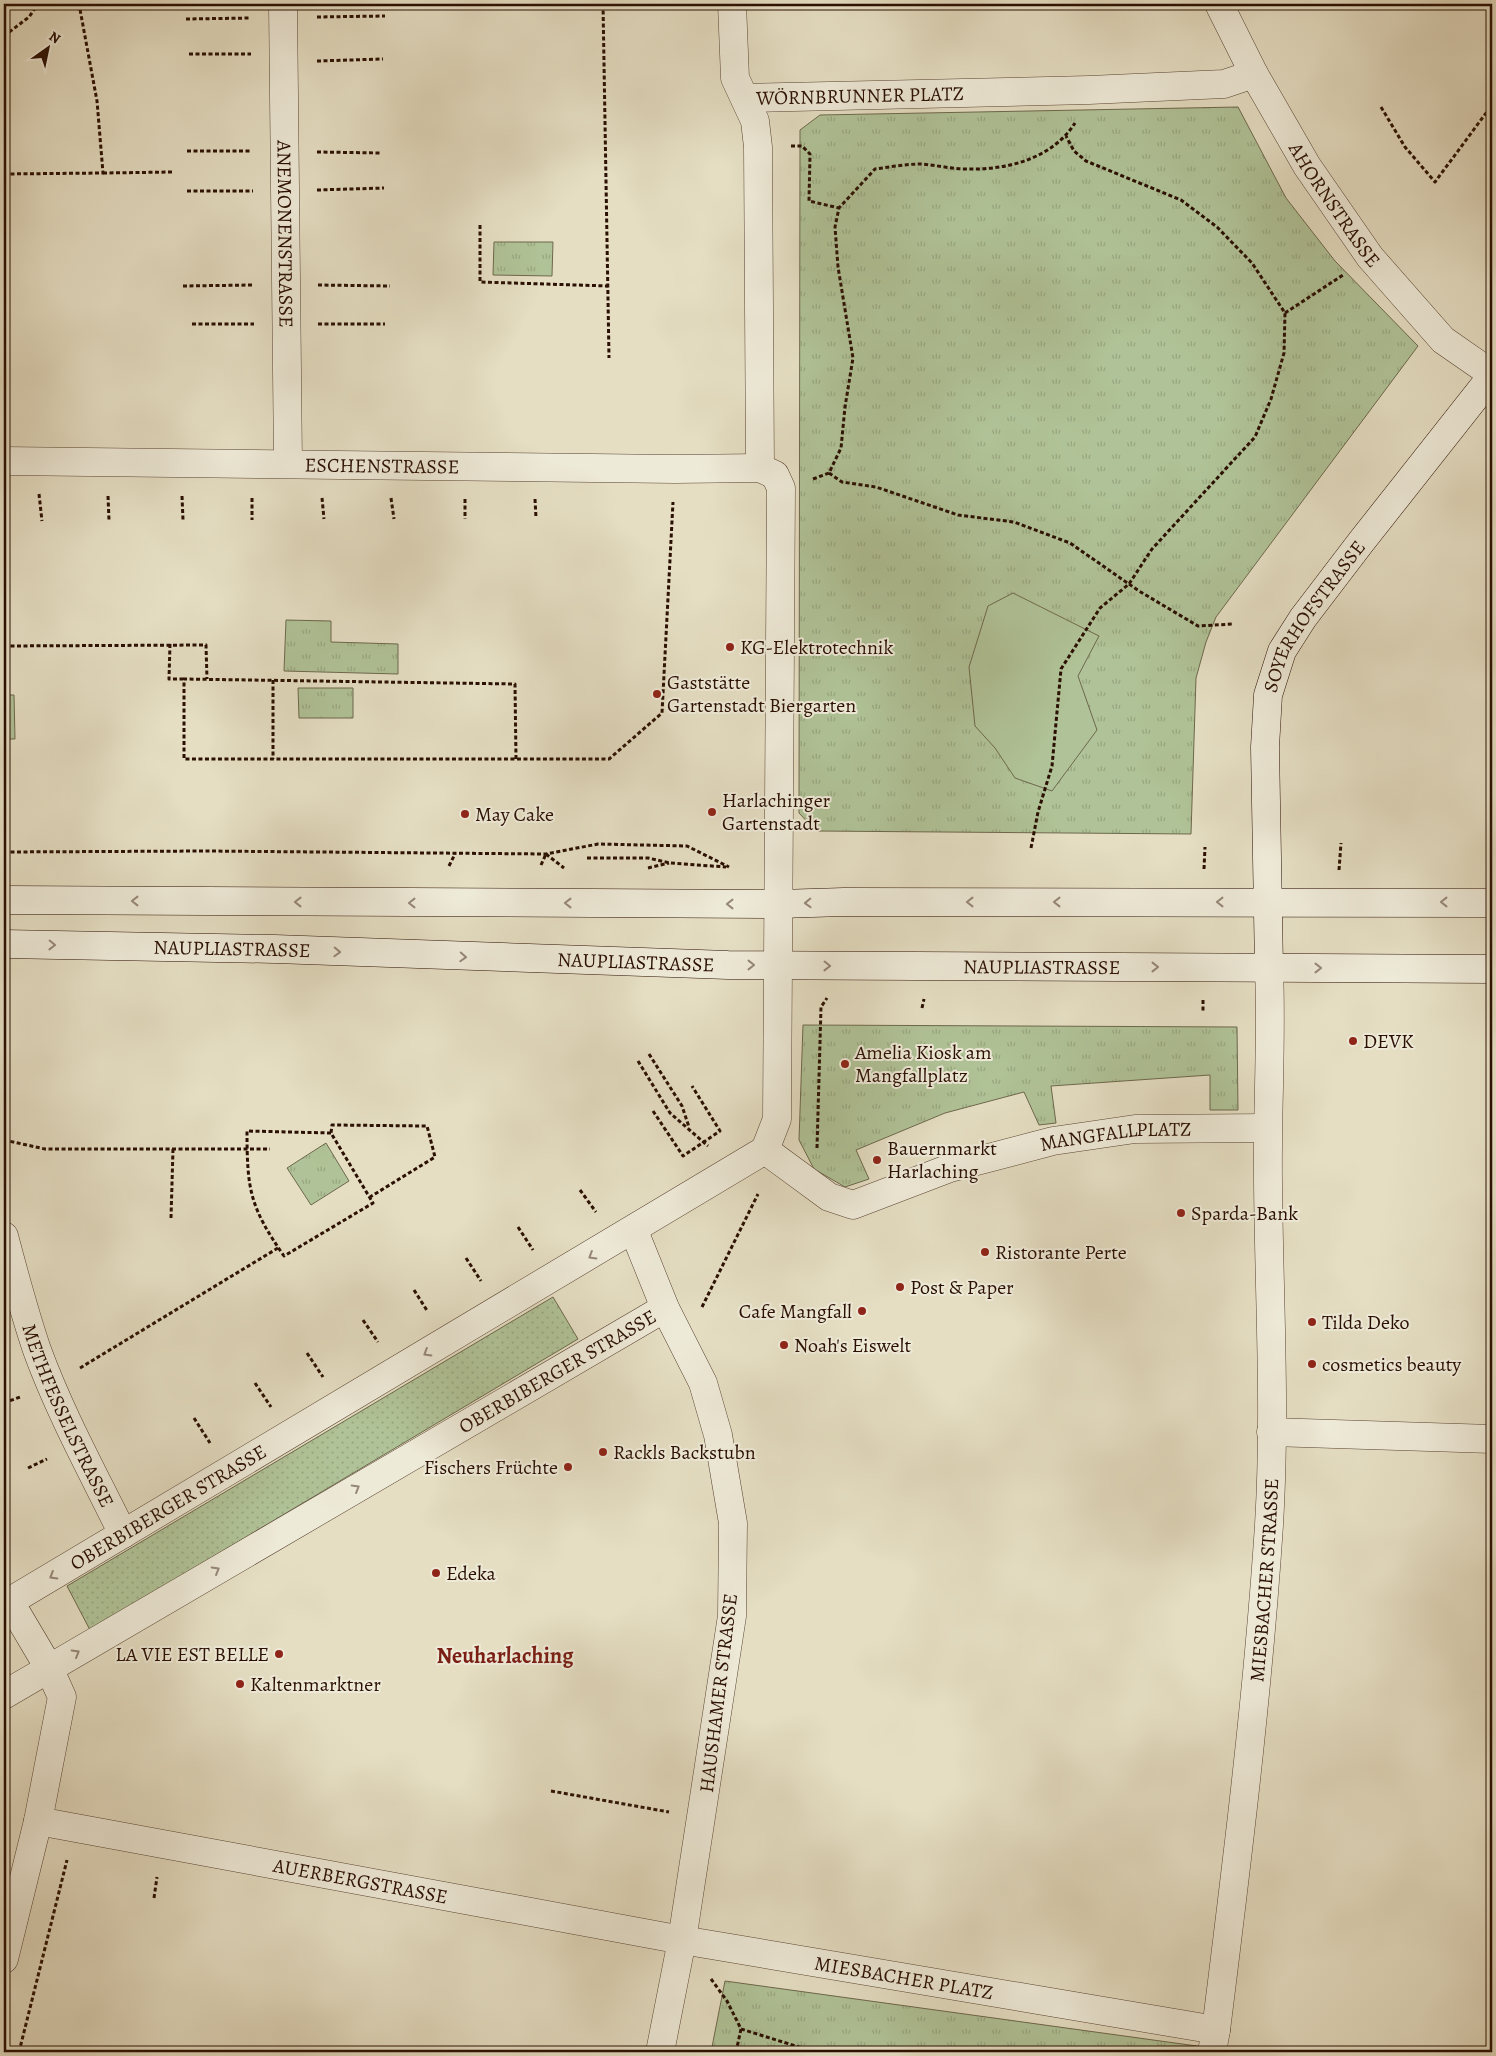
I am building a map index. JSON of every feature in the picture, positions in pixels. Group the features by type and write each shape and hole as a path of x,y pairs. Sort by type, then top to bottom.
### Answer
{"street":[{"name":"ANEMONENSTRASSE","path":"283,4 288,463"},
{"path":"732,4 735,78 746,98"},
{"name":"AHORNSTRASSE","path":"1219,4 1254,74 1306,166 1370,257 1437,335 1492,375"},
{"name":"WÖRNBRUNNER PLATZ","path":"760,468 758,147 755,121 746,98 1089,90 1224,84 1254,74"},
{"name":"SOYERHOFSTRASSE","path":"1268,902 1265,747 1268,695 1282,651 1303,618 1492,375"},
{"name":"ESCHENSTRASSE","path":"4,461 675,469 760,468"},
{"path":"634,1231 765,1150 777,1119 781,488 775,475 760,468"},
{"path":"4,900 779,904 844,902 1492,902"},
{"path":"1267,1128 1271,1010 1268,902"},
{"name":"NAUPLIASTRASSE","path":"4,944 275,949 492,958 778,965 1492,968"},
{"name":"MANGFALLPLATZ","path":"765,1150 829,1197 853,1205 950,1168 1052,1141 1134,1129 1267,1128"},
{"name":"MIESBACHER STRASSE","path":"1214,2041 1256,1702 1269,1522 1271,1432 1267,1128"},
{"name":"OBERBIBERGER STRASSE","path":"4,1695 671,1319 634,1231 7,1603"},
{"name":"METHFESSELSTRASSE","path":"4,1236 17,1289 48,1378 72,1432 123,1534"},
{"name":"HAUSHAMER STRASSE","path":"671,1319 703,1383 718,1436 733,1523 732,1616 682,1940"},
{"path":"1271,1432 1492,1439"},
{"path":"4,1959 38,1821 62,1697 49,1668 7,1603"},
{"name":"AUERBERGSTRASSE","path":"38,1821 682,1940"},
{"path":"660,2052 682,1940"},
{"name":"MIESBACHER PLATZ","path":"682,1940 1214,2041"}],"path":[{"path":"4,36 29,17 38,4"},
{"path":"79,4 97,101 103,173"},
{"path":"604,4 609,358"},
{"path":"189,54 284,58 383,59"},
{"path":"781,488 796,485 829,473 842,448 845,407 853,358 838,267 835,227 839,208 875,169 920,164 966,169 1004,167 1041,154 1066,136 1083,110 1089,90"},
{"path":"1381,107 1405,147 1435,182 1492,105"},
{"path":"1031,848 1038,812 1052,766 1061,669 1100,608 1129,584 1152,549 1255,437 1271,399 1284,354 1284,313 1252,263 1217,227 1182,200 1086,161 1074,151 1066,136"},
{"path":"758,147 802,146 810,154 809,201 839,208"},
{"path":"4,174 173,172"},
{"path":"187,192 286,192 384,188"},
{"path":"480,225 480,282 608,286"},
{"path":"1284,313 1370,257"},
{"path":"192,324 385,324"},
{"path":"184,679 184,759 609,759 662,713 675,469"},
{"path":"829,473 842,482 876,487 958,515 1014,522 1070,543 1129,584 1198,626 1232,624"},
{"path":"39,490 42,521"},
{"path":"107,490 109,520"},
{"path":"182,490 183,520"},
{"path":"251,491 252,520"},
{"path":"321,492 324,520"},
{"path":"391,492 394,519"},
{"path":"465,492 465,519"},
{"path":"535,492 536,518"},
{"path":"170,644 169,679 515,684 516,759"},
{"path":"4,646 170,644 206,646 207,679"},
{"path":"272,680 273,759"},
{"path":"4,852 206,851 546,854 598,844 686,846 729,867 670,863 648,858 587,858"},
{"path":"449,866 454,854"},
{"path":"541,866 546,854"},
{"path":"649,868 670,863"},
{"path":"817,1151 821,1008 831,993"},
{"path":"649,1054 682,1106 689,1128"},
{"path":"638,1061 670,1113 705,1142"},
{"path":"653,1112 683,1156 705,1142 720,1131 692,1086"},
{"path":"331,1132 247,1131 247,1179 255,1210 284,1256 373,1203 331,1132 332,1124 427,1126 436,1157 370,1197"},
{"path":"4,1140 45,1149 270,1149"},
{"path":"171,1218 173,1149"},
{"path":"671,1319 696,1318 759,1193 754,1188"},
{"path":"98,1357 278,1248"},
{"path":"552,1791 648,1808"},
{"path":"19,2052 75,1828"},
{"path":"682,1940 727,2001 740,2029 736,2052"},
{"path":"740,2029 816,2052"}],"green space":[{"path":"1238,107 1286,198 1335,261 1418,346 1216,617 1206,642 1196,678 1191,834 816,831 799,813 800,130 820,115"},
{"path":"494,242 553,242 552,276 493,275"},
{"path":"1013,593 1099,636 1078,676 1097,730 1052,791 1015,778 995,748 975,726 969,667 988,606"},
{"path":"286,620 331,621 331,642 398,644 398,674 284,671"},
{"path":"298,688 353,688 353,718 299,718"},
{"path":"4,695 14,695 15,739 4,739"},
{"path":"803,1025 1237,1027 1238,1110 1210,1110 1210,1075 1051,1086 1056,1123 1039,1125 1024,1092 945,1113 856,1150 869,1179 845,1187 814,1169 799,1140"},
{"path":"326,1143 349,1181 311,1205 287,1168"},
{"path":"553,1297 578,1339 90,1630 67,1586"},
{"path":"725,1981 1204,2047 1203,2052 711,2052"}],"place":[{"name":"KG-Elektrotechnik","path":"730,647"},
{"name":"Gaststätte Gartenstadt Biergarten","path":"657,694"},
{"name":"Harlachinger Gartenstadt","path":"712,812"},
{"name":"May Cake","path":"465,814"},
{"name":"DEVK","path":"1353,1041"},
{"name":"Amelia Kiosk am Mangfallplatz","path":"845,1064"},
{"name":"Bauernmarkt Harlaching","path":"877,1160"},
{"name":"Sparda-Bank","path":"1181,1213"},
{"name":"Ristorante Perte","path":"985,1252"},
{"name":"Post & Paper","path":"900,1287"},
{"name":"Cafe Mangfall","path":"862,1311"},
{"name":"Tilda Deko","path":"1312,1322"},
{"name":"Noah's Eiswelt","path":"784,1345"},
{"name":"cosmetics beauty","path":"1312,1364"},
{"name":"Rackls Backstubn","path":"603,1452"},
{"name":"Fischers Früchte","path":"568,1467"},
{"name":"Edeka","path":"436,1573"},
{"name":"LA VIE EST BELLE","path":"279,1654"},
{"name":"Kaltenmarktner","path":"240,1684"}],"district":[{"name":"Neuharlaching","path":"505,1655"}]}
